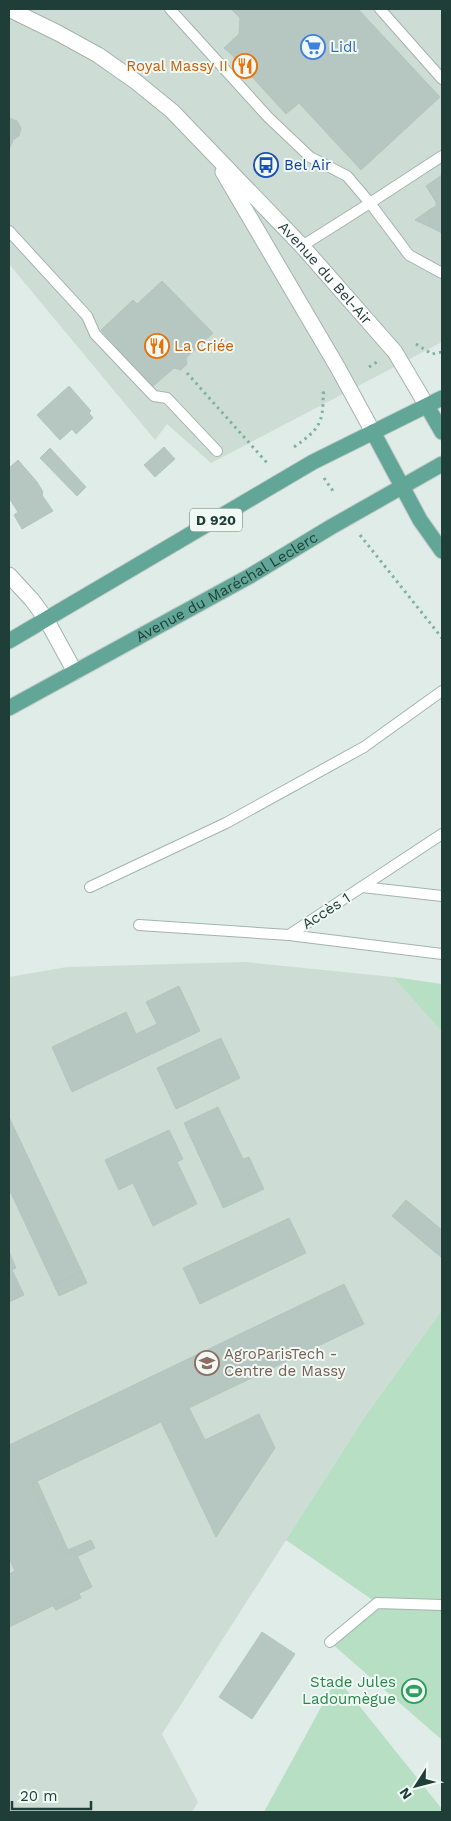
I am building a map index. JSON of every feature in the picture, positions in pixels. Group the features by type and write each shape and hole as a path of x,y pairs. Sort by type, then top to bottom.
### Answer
{"main road":[{"path":"442,398 427,406 442,432"},
{"name":"D 920","path":"9,641 314,462 427,406"},
{"path":"373,432 420,520 442,551"},
{"name":"Avenue du Maréchal Leclerc","path":"9,708 250,576 331,527 442,464"}],"street":[{"name":"Avenue du Bel-Air","path":"9,10 58,33 98,55 135,81 172,111 302,246 395,352 427,406"},
{"name":"Avenue du Bel-Air","path":"210,152 338,368 373,432"},
{"path":"9,574 46,619 75,672"}],"lane":[{"path":"170,9 268,117 310,157 347,176 409,255 442,272"},
{"path":"380,9 442,79"},
{"path":"302,246 442,156"},
{"path":"9,231 87,316 95,334 154,396 167,398 217,450"},
{"path":"90,887 226,823 364,747 442,691"},
{"name":"Accès 1","path":"289,935 442,834"},
{"path":"362,887 442,896"},
{"path":"139,925 289,935"},
{"name":"Accès 1","path":"289,935 442,954"},
{"path":"330,1642 377,1603 442,1605"}],"path":[{"path":"412,342 432,354 442,352"},
{"path":"187,373 268,464"},
{"path":"304,440 317,429 324,410 324,393 330,390"},
{"path":"321,474 335,494"},
{"path":"360,535 442,638"}],"shaded area":[{"path":"9,9 442,9 442,342 211,463 167,424 155,440 9,264"},
{"name":"AgroParisTech - Centre de Massy","path":"245,962 393,977 442,1032 442,1310 366,1415 162,1734 198,1802 192,1812 9,1812 9,977 67,967"}],"green space":[{"path":"393,977 442,984 442,1032"},
{"path":"442,1310 442,1740 330,1642 377,1603 286,1540 366,1415"},
{"path":"337,1678 442,1809 442,1812 264,1812"}],"building":[{"path":"231,9 242,9 258,27 230,53 224,48 239,34 240,18"},
{"path":"242,9 358,9 440,97 361,170 299,103 286,114 230,53 258,27"},
{"path":"9,118 17,121 21,128 19,136 13,140 9,150"},
{"path":"442,175 442,233 430,227 429,210 436,206 436,202 426,186"},
{"path":"429,210 430,227 415,220"},
{"name":"La Criée","path":"162,281 213,333 186,358 187,364 181,370 174,368 152,387 101,330 133,300 137,304"},
{"path":"69,386 91,411 89,413 93,418 76,434 72,429 60,440 37,415"},
{"path":"164,447 175,459 155,477 144,465"},
{"path":"50,448 86,487 77,496 40,458"},
{"path":"18,460 37,482 43,492 42,495 53,511 22,529 14,515 18,512 9,498 9,468"},
{"path":"179,986 200,1031 72,1092 52,1047 126,1012 136,1034 157,1024 146,1002"},
{"path":"221,1038 240,1078 176,1109 157,1068"},
{"path":"218,1107 243,1159 249,1157 263,1187 222,1205 184,1123"},
{"path":"9,1117 82,1272 54,1285 9,1189"},
{"path":"169,1130 183,1159 177,1162 197,1204 153,1226 133,1183 119,1190 105,1160"},
{"path":"263,1187 264,1189 223,1208 222,1205"},
{"path":"406,1200 442,1230 441,1257 392,1216"},
{"path":"289,1218 306,1253 200,1304 183,1268"},
{"path":"9,1252 16,1268 12,1270 24,1295 9,1302"},
{"path":"82,1272 87,1283 59,1296 54,1285"},
{"path":"344,1284 364,1324 189,1408 205,1440 259,1414 275,1448 216,1537 161,1422 31,1484 65,1555 75,1551 92,1587 9,1627 9,1574 15,1571 9,1558 9,1445"},
{"path":"37,1481 68,1550 63,1552 31,1484"},
{"path":"91,1540 95,1548 78,1556 75,1551 65,1555 63,1552"},
{"path":"79,1593 81,1598 56,1610 53,1606"},
{"path":"262,1632 295,1654 252,1719 219,1697"}],"place":[{"name":"Lidl","path":"313,47"},
{"name":"Royal Massy II","path":"245,66"},
{"name":"Bel Air","path":"266,165"},
{"name":"La Criée","path":"157,346"},
{"name":"AgroParisTech - Centre de Massy","path":"207,1363"},
{"name":"Stade Jules Ladoumègue","path":"414,1691"}]}
